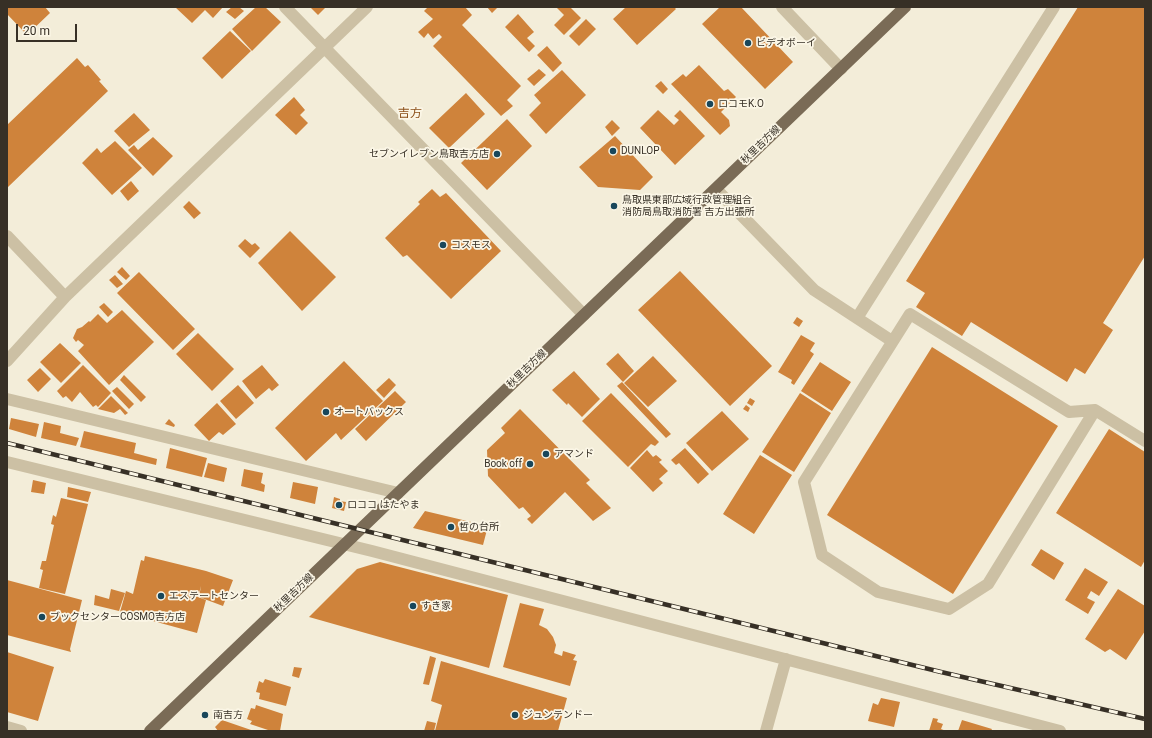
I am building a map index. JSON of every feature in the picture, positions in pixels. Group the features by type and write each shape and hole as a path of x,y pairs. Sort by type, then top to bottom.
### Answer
{"main road":[{"name":"秋里吉方線","path":"150,731 905,7"}],"street":[{"path":"285,7 584,315"},
{"path":"7,361 65,297 367,7"},
{"path":"782,7 841,68"},
{"path":"857,318 1054,7"},
{"path":"716,189 814,290 892,341"},
{"path":"7,236 65,297"},
{"path":"1095,410 988,584 949,609 878,592 822,555 804,482 910,314 1069,412 1095,410 1145,441"},
{"path":"7,399 398,493"},
{"path":"7,462 345,544 1060,731"},
{"path":"766,731 786,659"},
{"path":"7,727 21,731"}],"building":[{"path":"7,7 45,7 50,13 27,35 7,14"},
{"path":"175,7 223,7 213,18 205,10 192,23"},
{"path":"232,7 239,7 244,11 235,19 226,12"},
{"path":"256,7 265,7 281,22 252,51 232,29"},
{"path":"310,7 326,7 318,15"},
{"path":"428,7 465,7 472,15 462,25 521,86 507,100 513,106 501,116 433,46 442,37 439,34 433,39 428,33 424,38 418,32 433,19 424,11"},
{"path":"487,7 498,7 492,13"},
{"path":"556,7 570,7 581,18 564,35 554,25 564,15"},
{"path":"626,7 674,7 676,9 637,45 613,19"},
{"name":"ビデオボーイ","path":"720,7 741,7 793,62 765,89 702,24"},
{"path":"1078,7 1145,7 1145,256 1103,323 1113,330 1085,374 1075,368 1067,382 971,322 962,336 916,307 925,293 906,281"},
{"path":"518,14 534,32 527,38 535,46 529,52 505,27"},
{"path":"586,19 596,29 579,46 569,36"},
{"path":"230,31 251,51 222,79 202,58"},
{"path":"547,46 562,63 553,72 537,55"},
{"path":"77,58 85,67 88,65 108,91 8,187 7,125"},
{"name":"ロコモK.O","path":"699,65 724,91 728,89 736,97 721,112 729,120 730,126 720,135 671,84 683,74 686,77"},
{"path":"539,69 546,75 534,86 527,79"},
{"path":"562,70 586,95 546,134 529,115 541,103 534,95"},
{"path":"661,81 668,89 663,94 655,86"},
{"path":"466,93 485,114 449,148 429,128"},
{"path":"294,97 305,110 300,115 308,123 296,135 275,115"},
{"path":"658,110 674,125 679,120 674,116 680,110 705,136 675,165 640,128"},
{"path":"134,113 150,130 129,147 114,131"},
{"name":"セブンイレブン鳥取吉方店","path":"507,119 532,146 487,190 461,163"},
{"path":"612,120 620,128 612,136 605,127"},
{"name":"DUNLOP","path":"615,136 653,177 640,190 598,187 579,167"},
{"path":"153,137 173,156 153,176 128,150 134,145 138,150"},
{"path":"115,141 142,168 112,195 82,163 97,148 101,153"},
{"path":"131,181 139,191 128,201 120,191"},
{"name":"コスモス","path":"432,189 440,197 446,193 501,251 451,299 407,255 403,257 385,238 420,204 418,202"},
{"path":"189,201 201,213 194,219 183,207"},
{"path":"290,231 336,277 302,311 258,263"},
{"path":"245,239 252,245 255,243 260,248 250,258 238,246"},
{"path":"122,267 130,276 126,280 117,272"},
{"path":"680,271 772,366 730,406 638,310"},
{"path":"139,272 195,329 173,350 117,293"},
{"path":"115,275 123,284 117,288 109,280"},
{"path":"104,303 113,312 108,317 99,307"},
{"path":"122,310 154,342 109,385 78,351 84,345 78,340 76,342 73,338 77,329 89,321 90,322 98,314 107,323"},
{"path":"797,317 803,321 799,327 793,323"},
{"path":"198,333 234,369 212,391 176,354"},
{"path":"801,335 815,343 810,351 814,354 794,385 791,383 792,380 778,372"},
{"path":"60,343 81,363 61,383 40,362"},
{"path":"932,347 1058,426 953,594 827,515"},
{"path":"618,353 634,371 623,382 606,364"},
{"path":"653,356 677,381 648,407 624,383"},
{"name":"オートバックス","path":"344,361 383,401 341,440 336,433 306,461 275,428"},
{"path":"820,362 851,382 832,411 801,391"},
{"path":"83,365 111,393 98,407 96,405 93,407 80,392 72,402 66,396 63,398 57,391"},
{"path":"262,365 279,385 272,391 269,388 256,399 242,381"},
{"path":"40,368 51,379 38,392 27,380"},
{"path":"574,371 600,399 582,417 552,390"},
{"path":"124,375 146,397 141,402 120,380"},
{"path":"389,378 396,385 384,398 376,390"},
{"path":"622,382 671,434 666,438 617,386"},
{"path":"238,385 254,403 236,419 220,401"},
{"path":"117,387 134,404 129,409 112,391"},
{"path":"395,391 406,402 366,441 355,429"},
{"path":"611,393 659,442 655,446 651,444 628,467 582,421"},
{"path":"800,393 831,413 794,472 762,452"},
{"path":"111,396 128,413 125,415 120,409 114,413 98,409"},
{"path":"750,398 755,401 752,406 747,403"},
{"path":"217,403 236,424 223,435 219,432 209,441 194,425"},
{"path":"746,405 750,408 748,412 743,409"},
{"path":"520,409 590,480 586,483 611,508 593,521 565,492 532,524 527,519 531,516 523,507 519,509 488,476 487,450 505,433 501,428"},
{"path":"722,411 749,439 712,471 686,443"},
{"path":"11,418 39,424 36,437 9,429"},
{"path":"169,419 175,425 174,427 165,424"},
{"path":"44,422 61,426 60,433 79,438 76,446 41,438"},
{"path":"1109,429 1145,452 1145,560 1141,567 1056,513"},
{"path":"84,431 136,443 134,453 157,459 156,465 80,447"},
{"path":"170,448 207,458 202,477 166,468"},
{"path":"685,448 709,474 698,484 679,463 676,465 671,460"},
{"path":"647,450 653,457 656,455 662,460 659,462 668,471 659,479 663,483 653,492 630,468"},
{"path":"760,455 792,475 754,534 723,514"},
{"path":"208,463 227,468 224,482 204,477"},
{"path":"244,469 263,473 261,483 265,485 264,492 241,486"},
{"path":"33,480 46,483 44,494 31,492"},
{"path":"293,482 318,487 315,504 290,498"},
{"path":"68,487 91,492 88,502 67,497"},
{"name":"ロココ はたやま","path":"334,497 340,499 340,501 346,502 344,511 332,508"},
{"path":"61,498 88,504 65,594 39,588 43,570 40,569 42,561 46,561 54,525 51,524 53,515 56,517"},
{"name":"哲の台所","path":"425,511 488,526 483,545 413,528"},
{"path":"1041,549 1064,563 1054,580 1031,565"},
{"name":"エステートセンター","path":"145,556 206,571 233,580 223,606 199,597 201,586 198,597 206,600 197,633 120,612 126,591 133,594 141,560 144,561"},
{"name":"すき家","path":"380,562 508,595 489,668 309,617 357,569"},
{"path":"1085,568 1108,582 1099,596 1091,591 1087,598 1095,602 1088,614 1065,600"},
{"name":"ブックセンターCOSMO吉方店","path":"7,580 82,600 70,649 71,652 7,635"},
{"path":"111,589 125,593 119,611 94,605 95,595 109,599"},
{"path":"1118,589 1145,606 1145,631 1126,660 1110,649 1105,652 1085,639"},
{"path":"520,603 544,609 539,625 547,629 553,637 556,645 554,653 562,656 563,651 576,655 573,660 577,661 570,686 503,667"},
{"path":"7,652 54,667 38,721 7,712"},
{"path":"430,656 436,658 429,685 423,684"},
{"name":"ジュンテンドー","path":"441,661 567,698 558,731 435,731 442,705 431,701"},
{"path":"294,667 302,668 299,678 292,676"},
{"path":"265,679 291,687 286,706 259,699 260,693 256,692 259,681 263,683"},
{"path":"881,698 900,702 894,727 868,721 873,703 878,705"},
{"path":"256,705 283,714 280,731 271,731 250,724 252,721 247,719 251,708 255,709"},
{"path":"933,718 938,719 937,722 943,724 941,729 946,731 929,731"},
{"path":"222,720 254,731 218,731 215,727"},
{"path":"962,720 992,729 991,731 958,731"},
{"path":"427,721 436,723 434,731 424,731"}],"railway":[{"path":"7,443 941,672 1145,719"}],"place":[{"name":"ビデオボーイ","path":"748,43"},
{"name":"ロコモK.O","path":"710,104"},
{"name":"DUNLOP","path":"613,151"},
{"name":"セブンイレブン鳥取吉方店","path":"497,154"},
{"name":"鳥取県東部広域行政管理組合 消防局鳥取消防署 吉方出張所","path":"614,206"},
{"name":"コスモス","path":"443,245"},
{"name":"オートバックス","path":"326,412"},
{"name":"アマンド","path":"546,454"},
{"name":"Book off","path":"530,464"},
{"name":"ロココ はたやま","path":"339,505"},
{"name":"哲の台所","path":"451,527"},
{"name":"エステートセンター","path":"161,596"},
{"name":"すき家","path":"413,606"},
{"name":"ブックセンターCOSMO吉方店","path":"42,617"},
{"name":"南吉方","path":"205,715"},
{"name":"ジュンテンドー","path":"515,715"}],"district":[{"name":"吉方","path":"410,114"}]}
